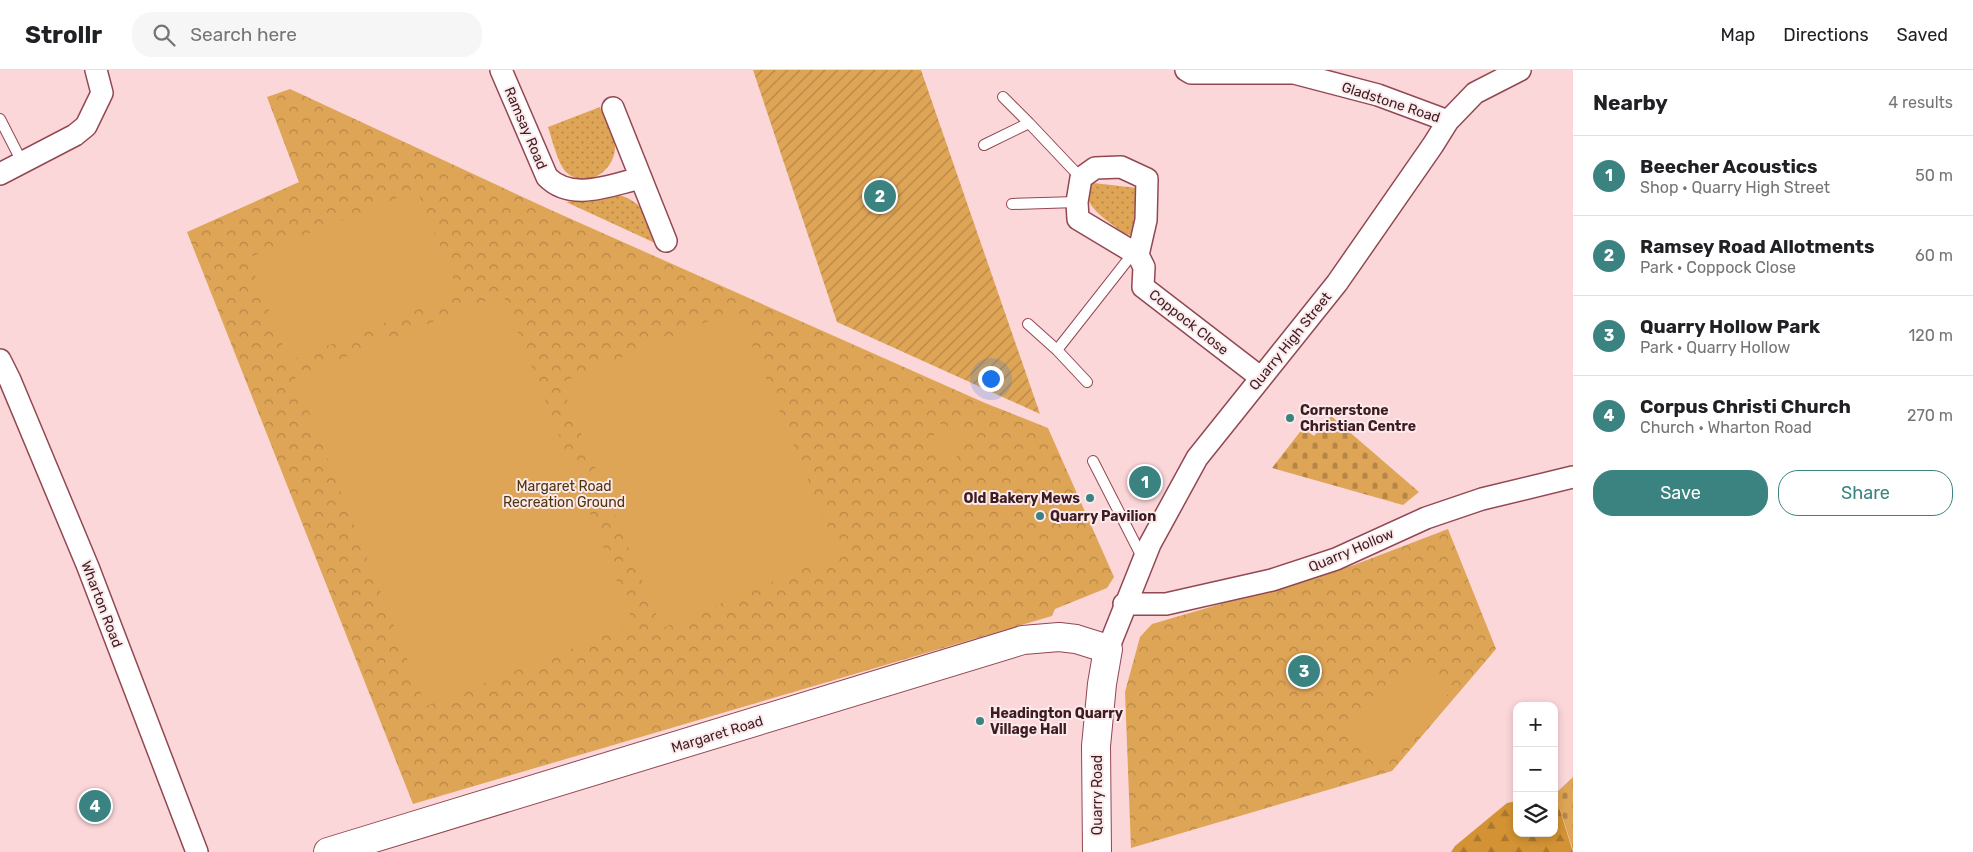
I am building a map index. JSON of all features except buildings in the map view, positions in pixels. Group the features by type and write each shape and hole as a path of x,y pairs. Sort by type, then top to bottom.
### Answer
{"street":[{"path":"0,174 74,135 86,126 102,93 96,70"},
{"name":"Ramsay Road","path":"502,70 547,177 555,185 577,192 641,178"},
{"name":"Gladstone Road","path":"1186,70 1191,73 1294,74 1378,95 1448,121"},
{"name":"Quarry High Street","path":"1108,649 1124,604 1150,544 1195,460 1337,283 1448,121 1476,93 1520,70"},
{"path":"613,108 666,241"},
{"name":"Coppock Close","path":"1080,178 1095,168 1121,167 1147,178 1146,220 1136,254 1144,267 1143,287 1260,378"},
{"path":"1080,178 1077,202 1078,219 1136,254"},
{"name":"Wharton Road","path":"0,360 88,567 197,852"},
{"name":"Quarry Hollow","path":"1124,604 1166,604 1272,580 1336,559 1414,522 1482,499 1573,477"},
{"name":"Margaret Road","path":"328,852 1023,640 1059,637 1076,639 1108,649"},
{"name":"Quarry Road","path":"1097,852 1096,746 1102,684 1108,649"}],"lane":[{"path":"1003,97 1080,178"},
{"path":"0,119 22,162"},
{"path":"984,145 1028,123"},
{"path":"1012,204 1077,202"},
{"path":"1057,350 1136,254"},
{"path":"1028,324 1057,350 1087,382"},
{"path":"1093,461 1144,560"}],"green space":[{"path":"753,70 921,70 1040,414 837,322"},
{"name":"Margaret Road Recreation Ground","path":"290,89 553,211 985,403 1048,428 1114,577 1107,588 1055,609 1052,616 413,804 187,232 299,182 267,97"},
{"path":"600,107 614,142 614,155 606,170 599,175 583,179 575,178 567,173 561,164 548,127"},
{"path":"1094,183 1137,188 1135,231 1130,235 1124,234 1104,219 1093,207 1087,194 1087,186"},
{"path":"417,190 459,293 289,361 248,258"},
{"path":"617,194 634,202 644,212 648,218 655,243 566,202 585,202"},
{"path":"503,294 634,624 426,706 295,377"},
{"path":"737,309 839,554 662,628 560,383"},
{"path":"1331,416 1419,492 1403,505 1272,468 1303,428 1314,436"},
{"path":"939,423 966,435 954,463 927,451"},
{"path":"1448,529 1496,649 1392,771 1131,848 1125,692 1140,637 1152,624 1354,565"},
{"path":"1418,656 1453,689 1378,767 1344,734"},
{"path":"1573,777 1573,850 1558,803 1558,791"},
{"path":"1513,802 1513,837 1558,837 1558,804 1573,852 1451,852 1455,846 1507,803"}],"place":[{"name":"Ramsey Road Allotments","path":"880,196"},
{"name":"Cornerstone Christian Centre","path":"1290,418"},
{"name":"Beecher Acoustics","path":"1145,482"},
{"name":"Old Bakery Mews","path":"1090,498"},
{"name":"Quarry Pavilion","path":"1040,516"},
{"name":"Quarry Hollow Park","path":"1304,671"},
{"name":"Headington Quarry Village Hall","path":"980,721"},
{"name":"Corpus Christi Church","path":"95,806"}]}
